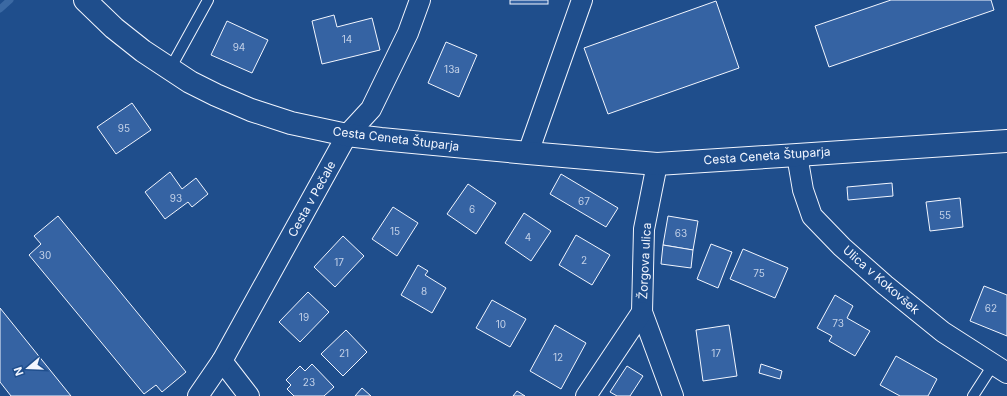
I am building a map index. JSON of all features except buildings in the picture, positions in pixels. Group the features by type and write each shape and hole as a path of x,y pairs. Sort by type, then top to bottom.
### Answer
{"street":[{"name":"Cesta Ceneta Štuparja","path":"85,0 114,28 143,51 190,82 251,110 292,122 347,134 381,139 657,164 1007,141"},
{"name":"Cesta v Pečale","path":"198,396 222,360 347,134 371,109 408,33 420,0"},
{"path":"528,153 582,0"},
{"name":"Ulica v Kokovšek","path":"797,155 803,190 812,216 848,251 902,299 943,332 1000,369"},
{"name":"Žorgova ulica","path":"657,164 644,230 642,312 673,396"},
{"name":"Žorgova ulica","path":"586,396 642,312"},
{"path":"222,360 249,396"}],"lane":[{"path":"170,69 208,0"},
{"path":"973,396 1000,369"}],"waterway":[{"path":"0,9 10,0"}]}
